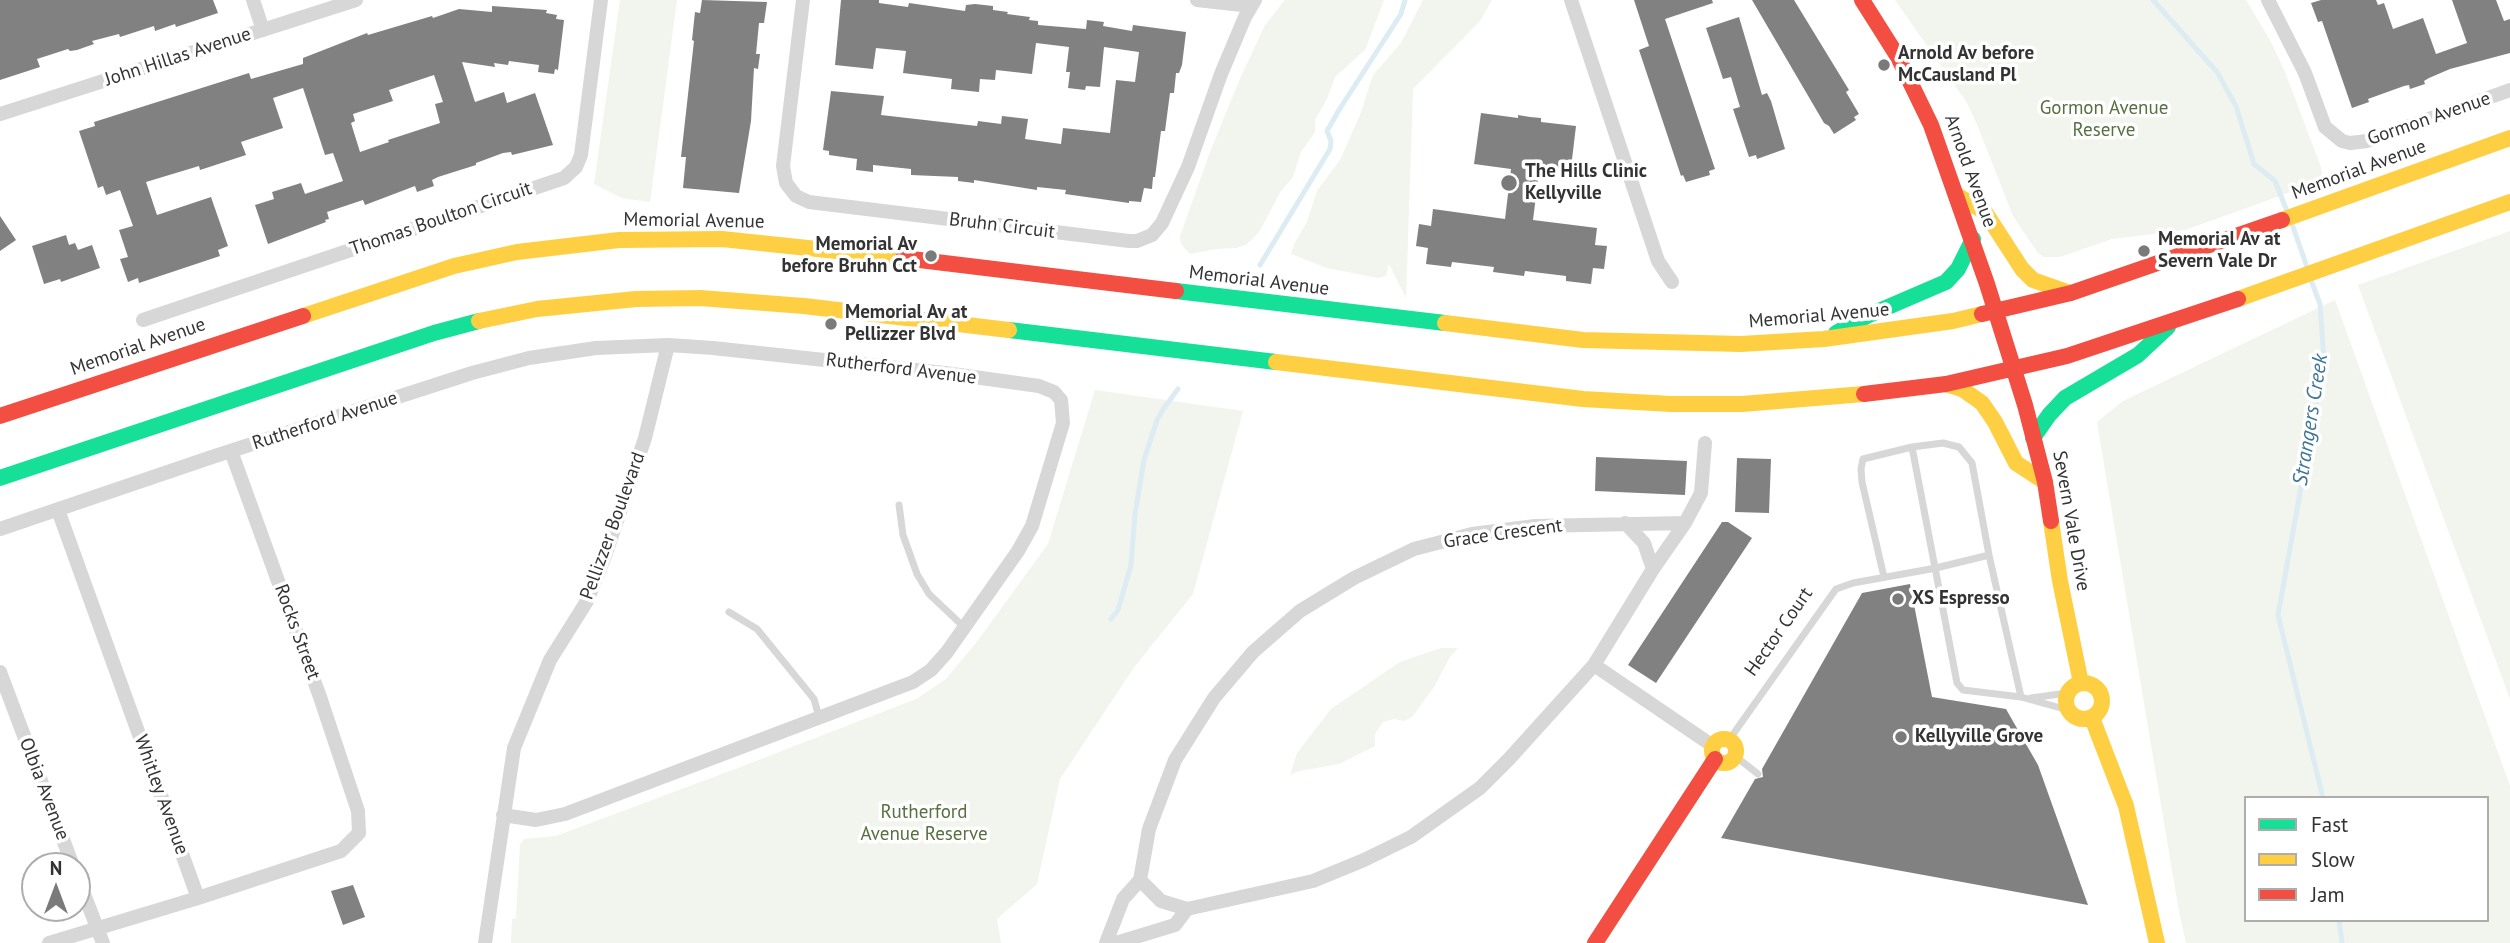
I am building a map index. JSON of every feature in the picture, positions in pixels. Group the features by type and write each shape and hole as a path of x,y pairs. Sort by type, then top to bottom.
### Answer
{"main road":[{"name":"Arnold Avenue","path":"1862,0 1912,83 1931,125 1973,239 2013,368"},
{"name":"Memorial Avenue","path":"0,416 454,266 517,252 619,240 722,239 805,246 1583,340 1687,344 1824,339 1920,327 2071,293 2510,138"},
{"path":"1958,196 1985,212 2008,249 2033,280 2071,293"},
{"path":"0,478 446,330 537,309 636,299 700,298 804,306 1538,395 1634,402 1742,404 1946,384 2067,356 2173,322 2510,202"},
{"path":"1824,339 1867,316 1946,282 1958,269 1973,239"},
{"path":"2033,438 2065,398 2138,355 2173,322"},
{"name":"Severn Vale Drive","path":"2013,368 2045,482 2074,688"},
{"path":"1946,384 1962,389 1982,403 2016,463 2045,482"},
{"path":"2092,685 2101,693 2100,710 2092,718 2075,718 2068,710 2066,705 2074,688 2092,685"},
{"path":"2092,718 2126,806 2157,943"},
{"path":"1595,943 1714,752 1718,740 1729,740 1735,745 1735,756 1724,763 1714,752"}],"street":[{"path":"253,0 263,30"},
{"name":"John Hillas Avenue","path":"0,114 356,0"},
{"name":"Thomas Boulton Circuit","path":"143,320 564,178 576,167 581,155 601,0"},
{"name":"Bruhn Circuit","path":"803,0 783,166 786,183 796,196 809,202 1129,241 1152,235 1162,223 1183,180 1221,74 1253,3"},
{"path":"1196,0 1253,3"},
{"path":"1571,0 1658,261 1672,282"},
{"name":"Gormon Avenue","path":"2268,0 2305,73 2325,127 2342,141 2367,141 2510,90"},
{"name":"Rutherford Avenue","path":"0,529 472,373 529,358 596,348 668,345 945,373 1040,386 1054,392 1061,400 1063,423 1031,526 1018,551 931,670 913,682 557,817 536,820 503,815"},
{"name":"Pellizzer Boulevard","path":"485,943 514,748 550,660 587,601 605,556 645,438 668,345"},
{"path":"1140,880 1161,901 1187,909 1312,881 1411,837 1480,788 1594,665 1653,569 1685,523 1701,493 1705,443"},
{"name":"Rocks Street","path":"198,898 341,851 359,833 357,814 320,697 231,451"},
{"name":"Whitley Avenue","path":"58,510 198,898"},
{"path":"1625,523 1644,543 1653,569"},
{"name":"Grace Crescent","path":"1106,943 1123,899 1140,880 1149,829 1175,760 1214,698 1253,652 1300,611 1354,578 1414,549 1472,534 1535,526 1685,523"},
{"path":"1594,665 1714,752"},
{"name":"Olbia Avenue","path":"0,672 68,852"},
{"path":"49,943 198,898"},
{"path":"1116,943 1175,925 1187,909"},
{"path":"91,913 103,943"}],"lane":[{"path":"1884,577 1861,469 1863,459 1912,447 1943,443 1959,447 1972,463 1989,555 2021,697"},
{"path":"1912,447 1959,688 2031,699 2068,710"},
{"path":"898,505 903,535 917,574 929,594 964,627"},
{"name":"Hector Court","path":"1729,740 1827,597 1836,589 1853,583 1989,555"},
{"path":"729,612 757,629 814,699 819,717"},
{"path":"2031,699 2074,688"},
{"path":"1735,756 1758,774"}],"green space":[{"path":"620,0 677,0 650,202 622,198 594,184"},
{"path":"1285,0 1384,0 1365,50 1335,77 1315,120 1315,132 1301,152 1293,177 1281,191 1259,232 1246,245 1190,254 1181,244 1180,236 1210,152 1265,25"},
{"path":"1423,0 1492,0 1480,21 1413,89 1406,298 1389,264 1386,276 1378,278 1327,268 1291,254 1307,222 1317,191 1340,160 1360,115 1373,75 1401,43"},
{"name":"Gormon Avenue Reserve","path":"1895,0 2246,0 2285,72 2322,174 2313,184 2185,230 2112,239 2060,257 2043,257 2013,216 1967,103"},
{"path":"2510,231 2510,699 2358,285"},
{"path":"2335,300 2510,786 2510,943 2186,943 2097,422 2123,401"},
{"name":"Rutherford Avenue Reserve","path":"1095,390 1243,411 1193,594 1135,666 1060,779 1037,884 997,919 1001,943 511,943 512,919 516,918 520,845 524,839 556,836 738,768 916,699 946,679 976,643 1048,544"},
{"path":"1441,648 1458,648 1412,717 1404,721 1394,719 1383,722 1375,734 1375,746 1339,764 1290,775 1297,753 1331,709 1400,662"}],"building":[{"path":"0,0 213,0 218,13 176,27 175,24 155,31 154,26 120,37 119,34 92,41 94,44 77,50 68,49 37,59 40,67 0,80"},
{"path":"702,0 767,2 764,23 759,23 756,54 760,54 758,69 754,68 751,121 739,193 683,188 686,157 681,157 692,40 695,12 700,13"},
{"path":"841,0 879,0 879,3 908,7 909,3 965,11 966,5 975,4 993,6 993,10 1008,12 1007,14 1030,17 1029,20 1038,21 1038,25 1086,29 1087,20 1132,31 1133,25 1186,32 1182,65 1179,73 1176,73 1174,93 1170,93 1165,131 1161,131 1152,189 1144,188 1141,202 1129,203 1065,194 1066,190 1037,187 1037,190 974,180 974,183 958,181 958,177 911,175 911,169 873,165 873,172 856,170 857,159 829,155 829,151 823,150 831,91 884,96 881,115 977,126 978,121 1001,124 1002,116 1028,119 1025,139 1061,144 1063,128 1110,133 1116,80 1135,82 1139,52 1104,47 1100,87 1086,86 1085,90 1068,88 1070,72 1066,72 1069,47 1036,43 1032,74 996,70 995,80 980,79 979,92 951,89 952,79 903,73 906,51 876,48 873,69 835,65"},
{"path":"1634,0 1712,0 1713,3 1665,19 1715,169 1709,171 1710,175 1686,182 1683,175 1681,176 1639,50 1649,46"},
{"path":"1752,0 1794,0 1849,90 1846,92 1859,114 1854,117 1856,120 1834,134 1824,123"},
{"path":"2321,0 2376,0 2378,5 2384,3 2393,29 2423,18 2436,54 2467,43 2452,0 2496,0 2504,21 2510,19 2510,53 2450,69 2424,81 2425,84 2410,89 2409,85 2404,86 2352,108 2322,21 2318,22 2311,3"},
{"path":"492,6 547,10 546,13 557,15 556,19 564,20 558,70 555,69 554,74 538,72 539,65 509,61 508,65 494,63 495,67 462,62 475,102 504,92 507,103 535,93 553,145 512,155 511,152 503,153 438,177 432,180 434,186 417,192 415,186 365,205 363,200 327,212 329,219 325,220 326,222 268,244 255,205 274,199 272,192 301,183 305,194 343,181 333,153 325,155 303,88 273,98 283,128 241,142 246,155 200,170 199,166 146,182 157,215 211,197 228,246 218,250 220,256 139,283 138,278 128,282 120,259 128,257 119,230 133,226 120,190 106,195 103,186 98,188 79,131 95,126 94,122 249,73 251,79 303,64 303,58 367,33 368,35 459,9 492,12","holes":["434,75 443,102 435,104 440,123 360,152 351,123 355,121 353,114 393,101 389,90"]},
{"path":"1739,17 1762,95 1767,93 1771,101 1785,149 1757,159 1756,155 1749,157 1733,109 1740,107 1731,77 1723,79 1706,28"},
{"path":"1481,113 1541,118 1541,122 1576,126 1570,176 1539,172 1533,220 1597,228 1595,245 1607,246 1604,269 1593,268 1591,284 1566,281 1566,276 1525,271 1524,276 1493,272 1494,267 1452,262 1451,267 1426,264 1428,248 1416,246 1419,224 1431,226 1433,209 1505,219 1511,169 1474,164"},
{"path":"0,216 16,240 0,251"},
{"path":"66,235 69,245 75,243 78,250 92,245 100,268 61,282 60,279 44,284 32,246"},
{"path":"1596,457 1687,461 1685,495 1595,491"},
{"path":"1737,458 1771,459 1769,513 1735,512"},
{"path":"1722,522 1728,522 1752,538 1656,683 1628,665"},
{"name":"Kellyville Grove","path":"1910,584 1932,697 2006,709 2038,765 2088,905 1721,838 1755,779 1763,777 1762,769 1862,593"},
{"path":"353,885 365,917 343,925 331,891"}],"waterway":[{"path":"1260,265 1330,149 1331,141 1327,131 1401,14 1405,0"},
{"name":"Strangers Creek","path":"2153,0 2217,72 2236,106 2254,164 2275,181 2287,211"},
{"name":"Strangers Creek","path":"2292,224 2307,267"},
{"name":"Strangers Creek","path":"2311,280 2320,304 2324,360 2278,615 2323,796"},
{"path":"1111,619 1118,610 1131,565 1135,514 1144,460 1157,420 1178,389"},
{"name":"Strangers Creek","path":"2339,922 2342,943"}],"traffic: fast":[{"path":"1836,333 1867,316 1946,282 1958,269 1973,239"},
{"path":"1176,291 1445,323"},
{"path":"0,478 434,333 479,321"},
{"path":"2033,438 2065,398 2138,355 2168,327"},
{"path":"1009,330 1276,362"}],"traffic: slow":[{"path":"2282,220 2510,138"},
{"path":"1958,196 1985,212 2022,269 2033,280 2070,293"},
{"path":"2238,299 2510,202"},
{"path":"303,316 454,266 517,252 619,240 722,239 903,258"},
{"path":"479,321 537,309 636,299 700,298 804,306 1009,330"},
{"path":"1445,323 1583,340 1741,344 1824,339 1953,321 1982,314"},
{"path":"1276,362 1583,399 1671,404 1742,404 1864,394"},
{"path":"1946,384 1962,389 1982,403 2016,463 2045,482"},
{"path":"2051,521 2081,683"},
{"path":"2084,683 2097,688 2102,701 2097,714 2084,719 2071,714 2066,701 2071,688 2084,683"},
{"path":"2092,718 2126,806 2157,943"},
{"path":"1724,739 1733,742 1736,751 1733,760 1724,763 1715,760 1712,751 1715,742 1724,739"}],"traffic: jam":[{"path":"1862,0 1898,57 1931,125 1987,284 2025,405 2045,482 2051,521"},
{"path":"1982,314 2071,293 2282,220"},
{"path":"903,258 1176,291"},
{"path":"1864,394 1946,384 2067,356 2238,299"},
{"path":"0,416 303,316"},
{"path":"1595,943 1715,759"}],"place":[{"name":"Arnold Av before McCausland Pl","path":"1884,65"},
{"name":"The Hills Clinic Kellyville","path":"1509,183"},
{"name":"Memorial Av at Severn Vale Dr","path":"2144,251"},
{"name":"Memorial Av before Bruhn Cct","path":"931,256"},
{"name":"Memorial Av at Pellizzer Blvd","path":"831,324"},
{"name":"XS Espresso","path":"1898,599"},
{"name":"Kellyville Grove","path":"1901,737"}]}
